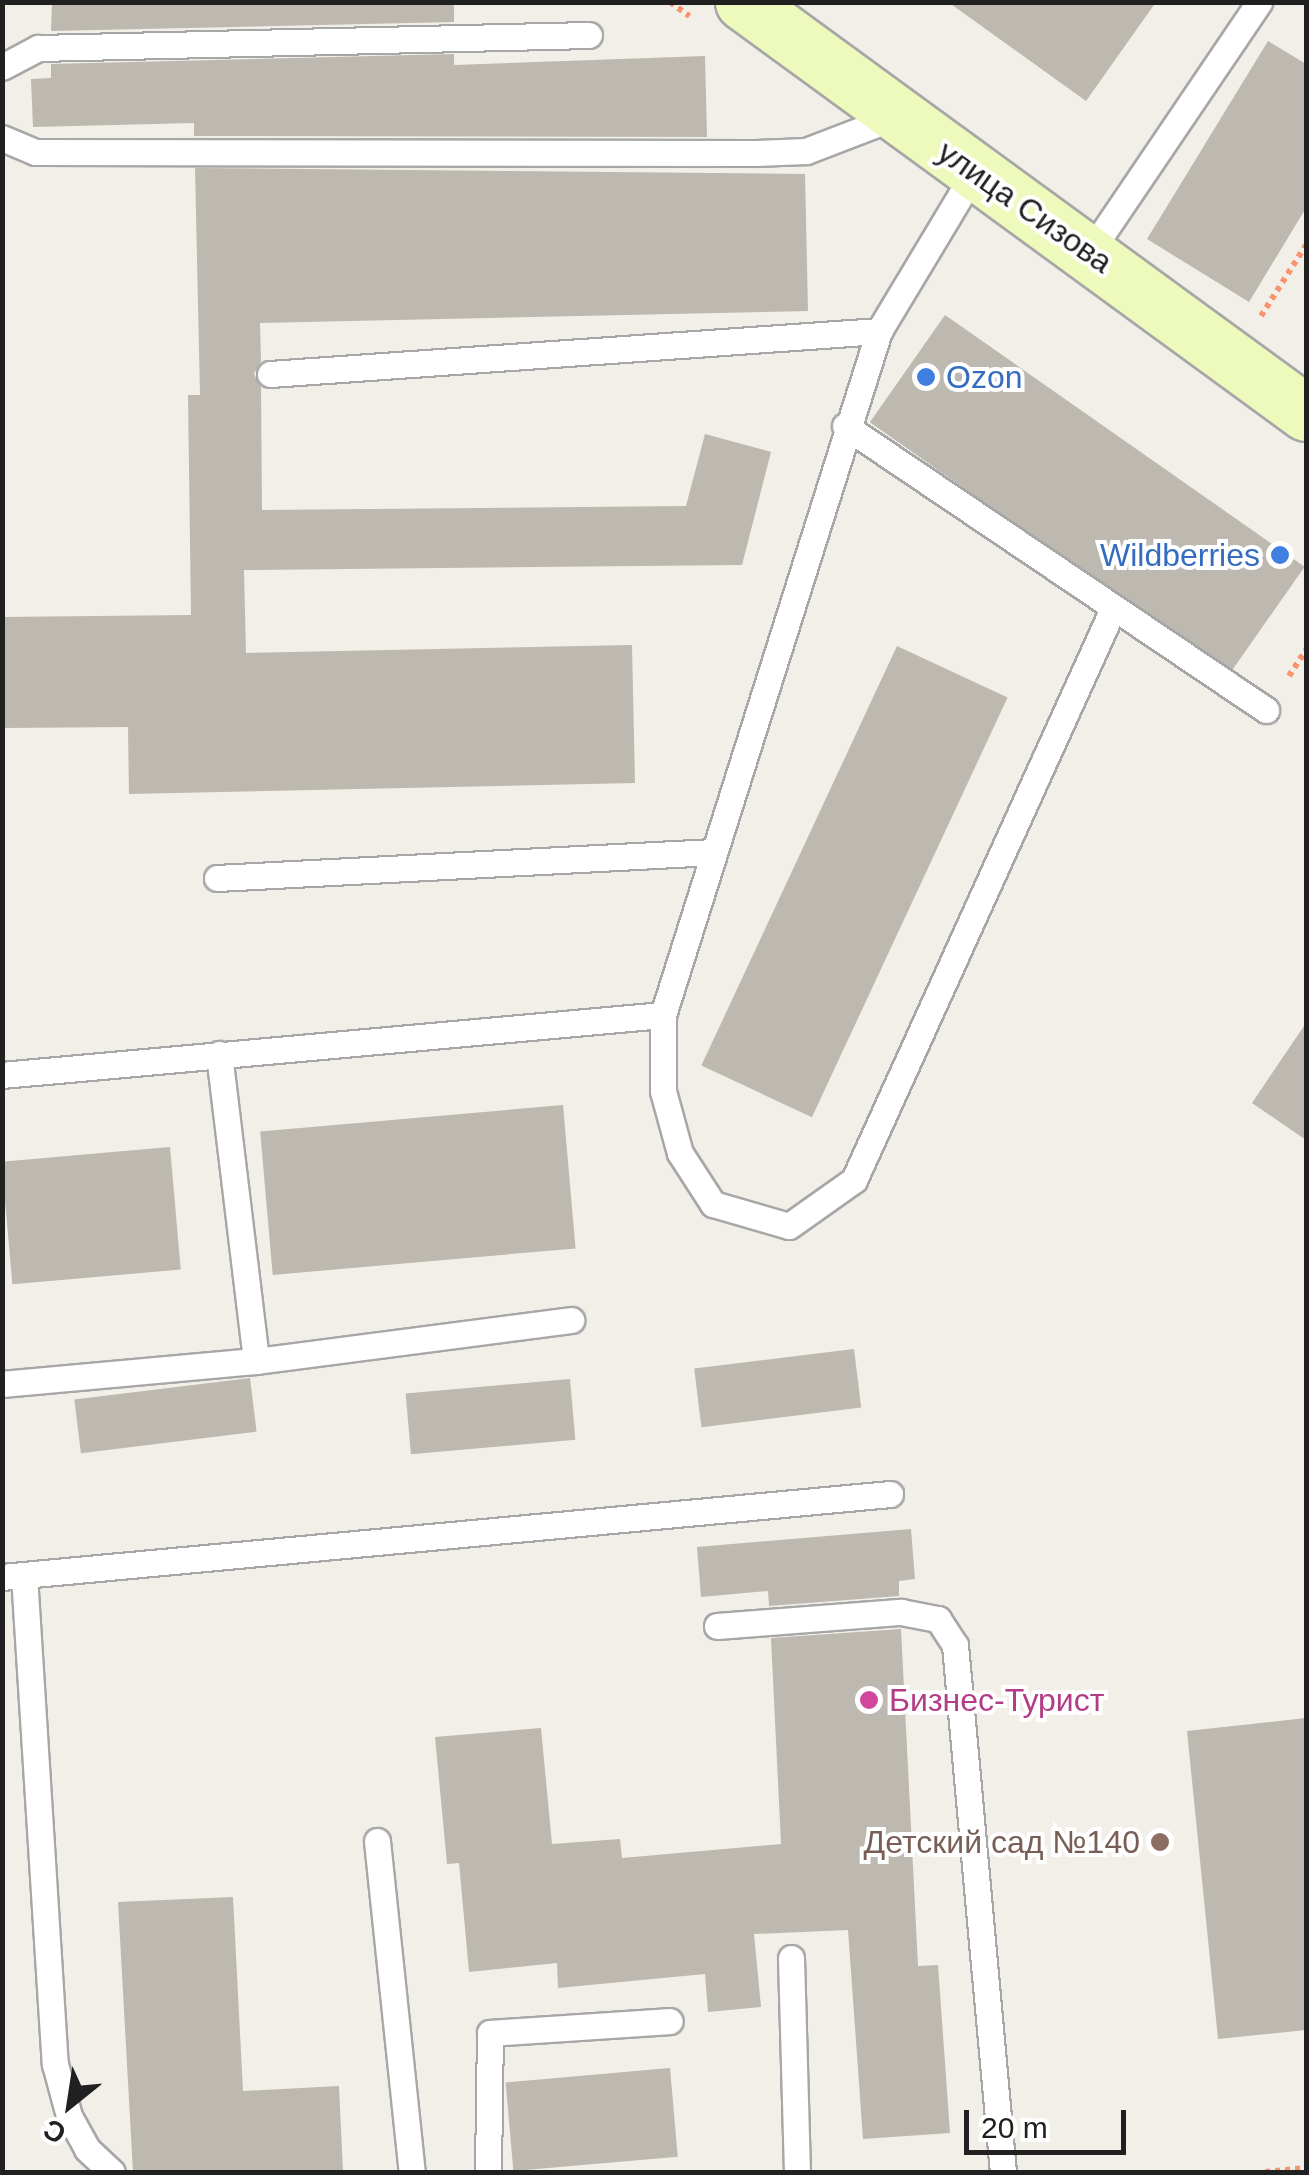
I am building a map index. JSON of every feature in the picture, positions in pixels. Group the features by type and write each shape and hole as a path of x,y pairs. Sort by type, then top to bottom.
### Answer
{"main road":[{"name":"улица Сизова","path":"743,2 1306,413"}],"lane":[{"path":"1090,252 1259,2"},
{"path":"2,68 38,48 589,34"},
{"path":"2,138 35,152 806,152 897,116"},
{"path":"974,172 879,330 845,426 663,1015 663,1091 680,1153 713,1204 789,1226 854,1180 1112,611"},
{"path":"270,374 879,330"},
{"path":"845,426 1112,611 1266,710"},
{"path":"217,878 712,852"},
{"path":"2,1075 663,1015"},
{"path":"219,1054 256,1361"},
{"path":"2,1384 256,1361 571,1320"},
{"path":"112,2172 87,2149 69,2116 55,2064 13,1576 890,1494"},
{"path":"717,1626 901,1612 938,1619 956,1645 1003,2172"},
{"path":"377,1841 412,2172"},
{"path":"790,1958 797,2172"},
{"path":"488,2172 490,2033 670,2021"}],"path":[{"path":"1252,329 1306,245"},
{"path":"1265,2172 1306,2168"}],"building":[{"path":"52,2 454,2 454,22 51,31"},
{"path":"948,2 1156,2 1086,101"},
{"path":"1268,41 1306,64 1306,208 1249,302 1147,239"},
{"path":"454,54 454,65 705,56 707,137 194,136 194,123 33,127 31,79 51,78 51,64"},
{"path":"195,168 805,174 808,311 260,323 261,361 254,374 261,387 262,510 686,506 705,434 771,452 742,565 244,570 246,653 632,645 635,783 129,794 128,727 2,728 2,617 191,615 188,395 200,395"},
{"path":"945,315 1305,567 1229,674 870,422"},
{"path":"897,646 1008,698 812,1117 701,1066"},
{"path":"1306,1023 1306,1140 1252,1103"},
{"path":"563,1105 576,1248 273,1275 260,1131"},
{"path":"170,1147 181,1270 12,1284 2,1162"},
{"path":"854,1349 861,1408 701,1427 694,1369"},
{"path":"250,1378 257,1432 81,1453 74,1400"},
{"path":"570,1379 575,1440 411,1454 406,1393"},
{"path":"911,1529 915,1579 899,1581 899,1596 769,1606 768,1591 701,1597 697,1547"},
{"path":"901,1629 918,1966 938,1965 950,2133 863,2139 848,1930 754,1934 761,2007 708,2012 705,1974 558,1988 557,1963 469,1972 459,1863 447,1864 435,1737 541,1728 552,1844 620,1839 622,1858 781,1844 771,1638"},
{"path":"1306,1718 1306,2030 1218,2039 1187,1731"},
{"path":"233,1897 243,2091 339,2086 343,2172 133,2172 118,1902"},
{"path":"670,2068 678,2157 513,2171 506,2082"}],"place":[{"name":"Ozon","path":"926,377"},
{"name":"Wildberries","path":"1280,555"},
{"name":"Бизнес-Турист","path":"869,1700"},
{"name":"Детский сад №140","path":"1160,1842"}]}
